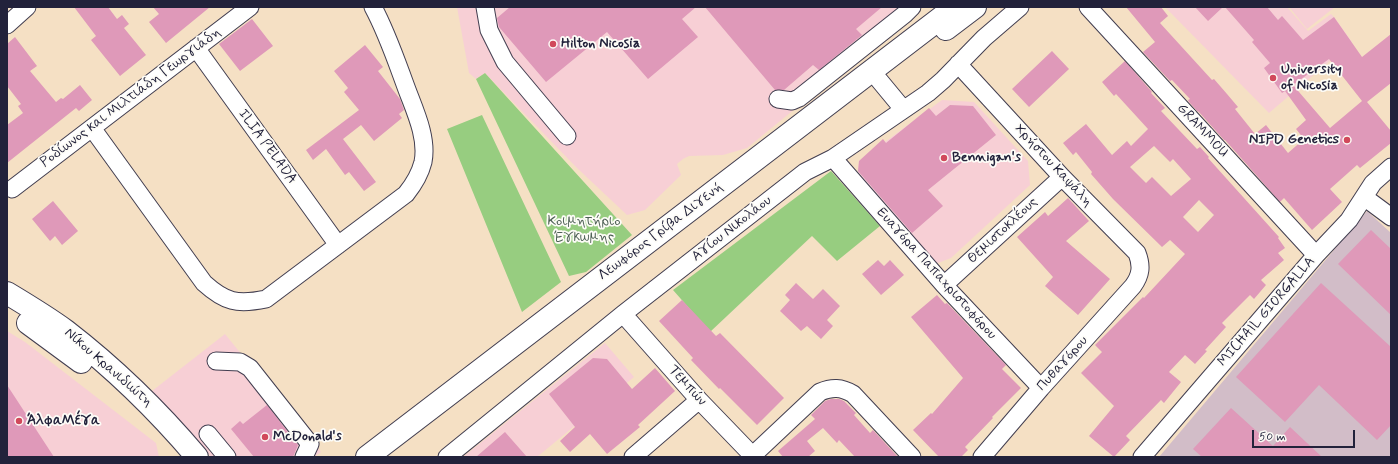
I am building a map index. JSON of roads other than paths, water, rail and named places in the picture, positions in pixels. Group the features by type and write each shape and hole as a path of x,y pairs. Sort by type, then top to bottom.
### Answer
{"main road":[{"name":"Λεωφόρος Γρίβα Διγενή","path":"367,457 955,7"},
{"name":"Λεωφόρος Γρίβα Διγενή","path":"392,457 975,7"},
{"name":"Νίκου Κρανιδιώτη","path":"7,293 39,312 66,331 127,383 154,408 197,457"},
{"name":"Νίκου Κρανιδιώτη","path":"7,311 38,330 72,354 95,373 157,431 180,457"}],"street":[{"path":"7,25 27,7"},
{"name":"Ροδίωνος και Μιλτιάδη Γεωργιάδη","path":"12,189 250,7"},
{"path":"92,128 204,283 216,294 232,301 249,302 266,299 406,194 417,179 423,160 423,141 418,122 385,30 373,7"},
{"path":"485,7 489,30 505,62 567,136"},
{"path":"778,99 792,101 799,98 912,7"},
{"name":"Αγίου Νικολάου","path":"447,457 623,314 806,172 833,158 928,92 943,80 984,38 1020,7"},
{"name":"GRAMMOU","path":"1088,7 1316,255"},
{"name":"ILIA PELADA","path":"196,48 338,245"},
{"name":"Χρήστου Καψάλη","path":"958,64 1062,177 1137,253 1141,270"},
{"path":"879,80 903,109"},
{"name":"Ευαγόρα Παπαχριστοφόρου","path":"833,158 944,285 1041,388"},
{"name":"MICHAIL GIORGALLA","path":"1142,457 1316,255 1349,220 1373,183 1391,167"},
{"name":"Θεμιστοκλέους","path":"944,285 1062,177"},
{"path":"1364,197 1391,216"},
{"name":"Πυθαγόρου","path":"982,457 1041,388 1133,286 1138,279 1141,270"},
{"name":"Τεμπών","path":"623,314 699,400 753,456"},
{"path":"216,361 240,362 250,368 310,444 304,457"},
{"path":"753,456 820,392 837,388 846,390 853,394 912,457"},
{"path":"633,457 699,400"},
{"path":"208,434 227,457"}],"place":[{"name":"Hilton Nicosia","path":"553,44"},
{"name":"University of Nicosia","path":"1273,78"},
{"name":"NIPD Genetics","path":"1347,140"},
{"name":"Bennigan's","path":"944,158"},
{"name":"ΆλφαΜέγα","path":"19,421"},
{"name":"McDonald's","path":"265,437"}],"park label":[{"name":"Κοιμητήριο Έγκωμης","path":"584,230"}]}
